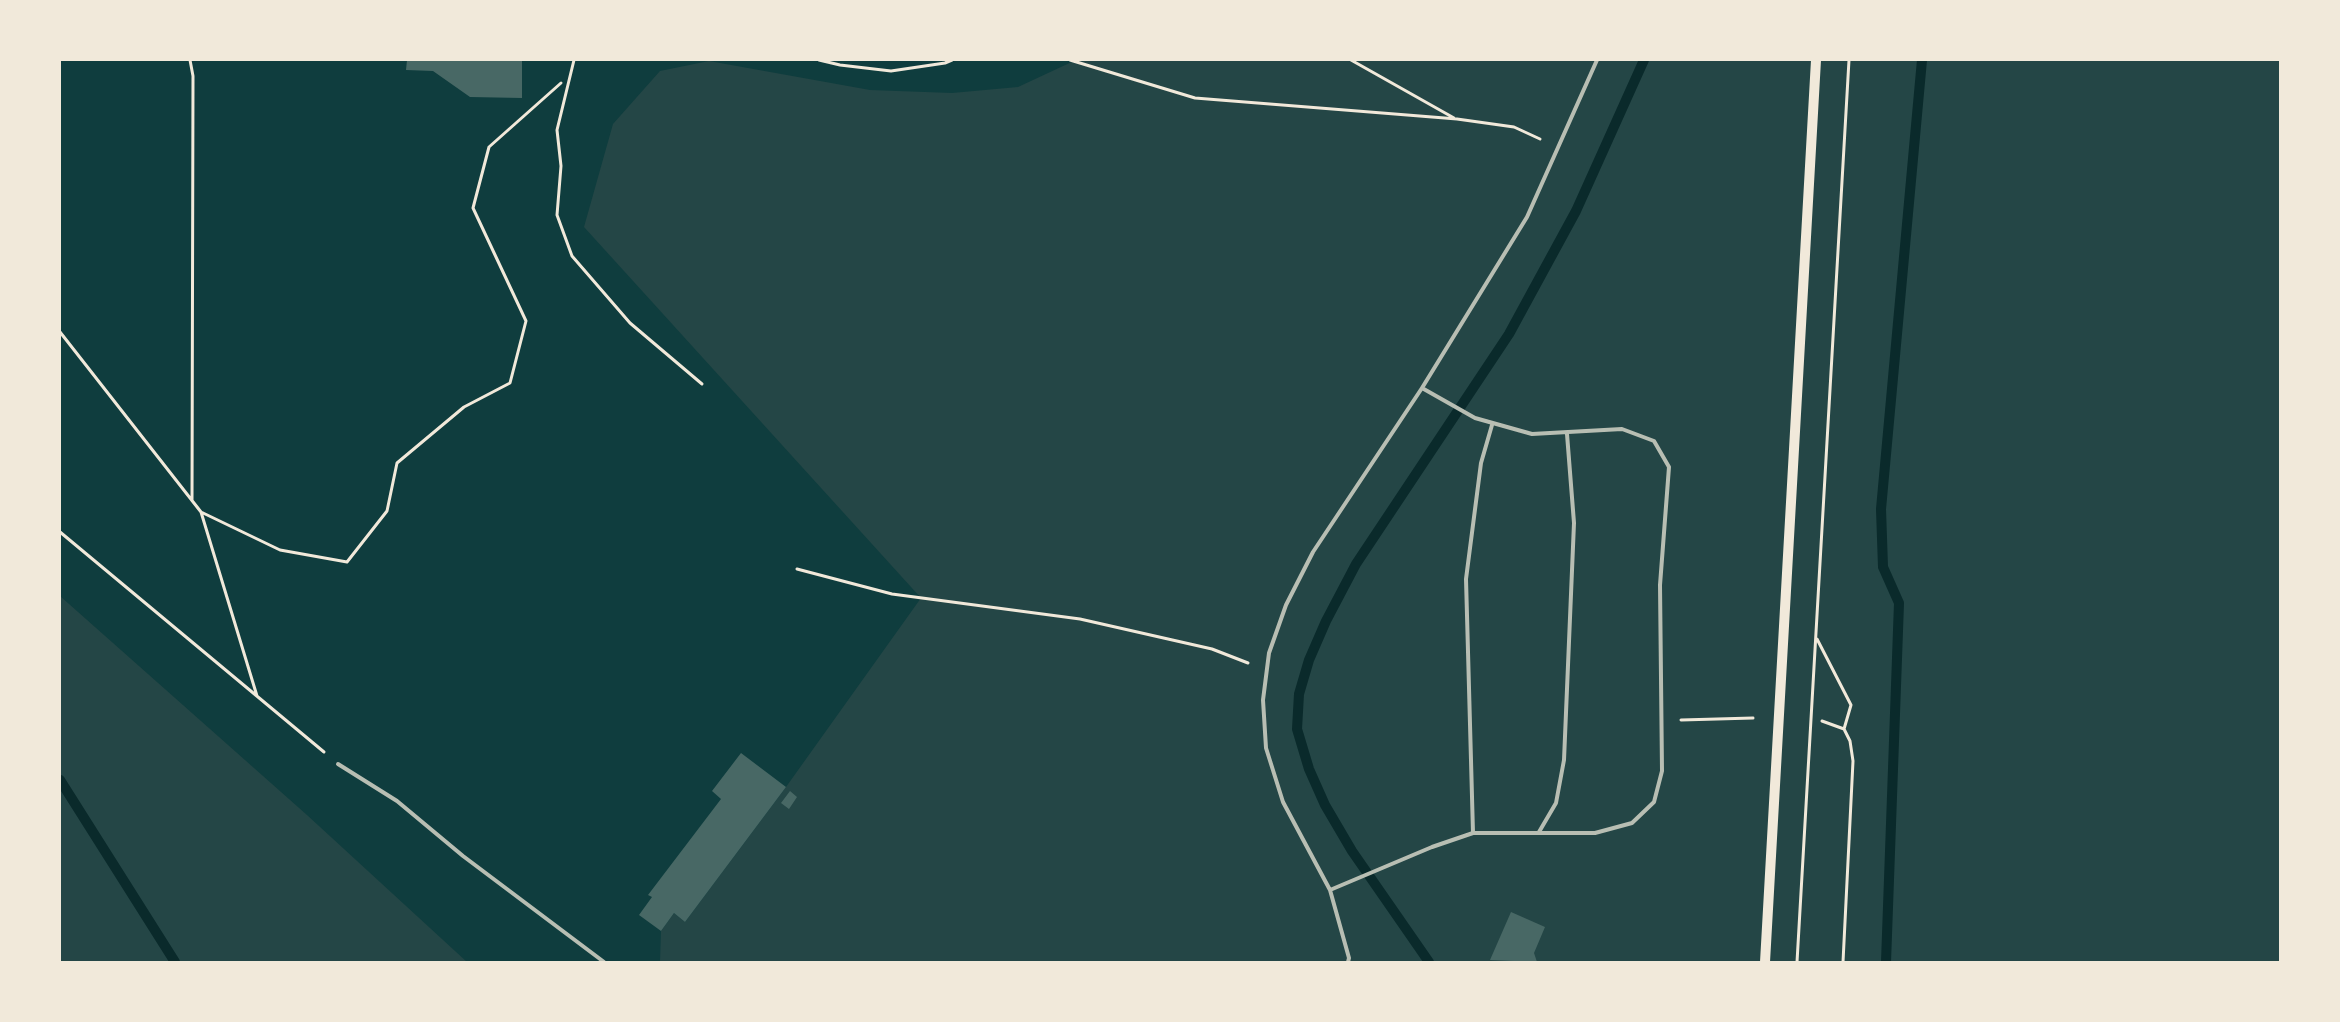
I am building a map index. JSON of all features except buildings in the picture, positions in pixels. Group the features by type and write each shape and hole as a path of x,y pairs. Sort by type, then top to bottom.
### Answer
{"main road":[{"path":"1766,962 1816,60"}],"lane":[{"path":"1354,962 1349,960 1330,890 1283,802 1266,748 1263,700 1269,653 1286,605 1313,552 1422,388 1526,217 1559,148 1597,60"},
{"path":"1330,890 1473,833 1595,833 1632,823 1654,802 1662,771 1660,728 1660,584 1669,467 1654,441 1622,429 1567,434 1532,434 1492,425 1475,418 1422,388"},
{"path":"1473,833 1466,579 1481,463 1492,425"},
{"path":"1539,832 1556,803 1564,760 1574,523 1567,434"},
{"path":"338,764 397,801 462,856 604,962"}],"path":[{"path":"190,60 192,76 192,500"},
{"path":"574,60 557,130 561,166 557,215 572,256 630,323 702,384"},
{"path":"819,60 840,65 890,71 945,63 952,60"},
{"path":"1070,60 1195,98 1457,119 1514,127 1559,148"},
{"path":"1351,60 1457,119"},
{"path":"1797,962 1849,60"},
{"path":"201,512 280,550 347,562 387,511 397,463 464,407 510,383 526,321 473,208 489,147 561,83"},
{"path":"60,332 201,512 257,696"},
{"path":"60,532 338,764"},
{"path":"797,569 892,594 1080,619 1212,649 1267,671"},
{"path":"1817,639 1851,705 1844,729 1850,741 1853,761 1843,962"},
{"path":"1660,728 1680,720 1753,718"},
{"path":"1822,721 1844,729"}],"shaded area":[{"path":"1076,60 2280,60 2280,962 660,962 661,931 674,913 685,922 786,787 921,598 584,227 613,124 660,71 709,61 870,90 952,93 1018,87"},
{"path":"60,596 307,815 467,962 60,962"}],"waterway":[{"path":"1429,962 1352,851 1325,805 1309,769 1297,729 1299,694 1309,660 1326,621 1356,564 1509,334 1576,211 1644,60"},
{"path":"1886,962 1899,603 1883,567 1881,509 1922,60"},
{"path":"60,780 175,962"}]}
